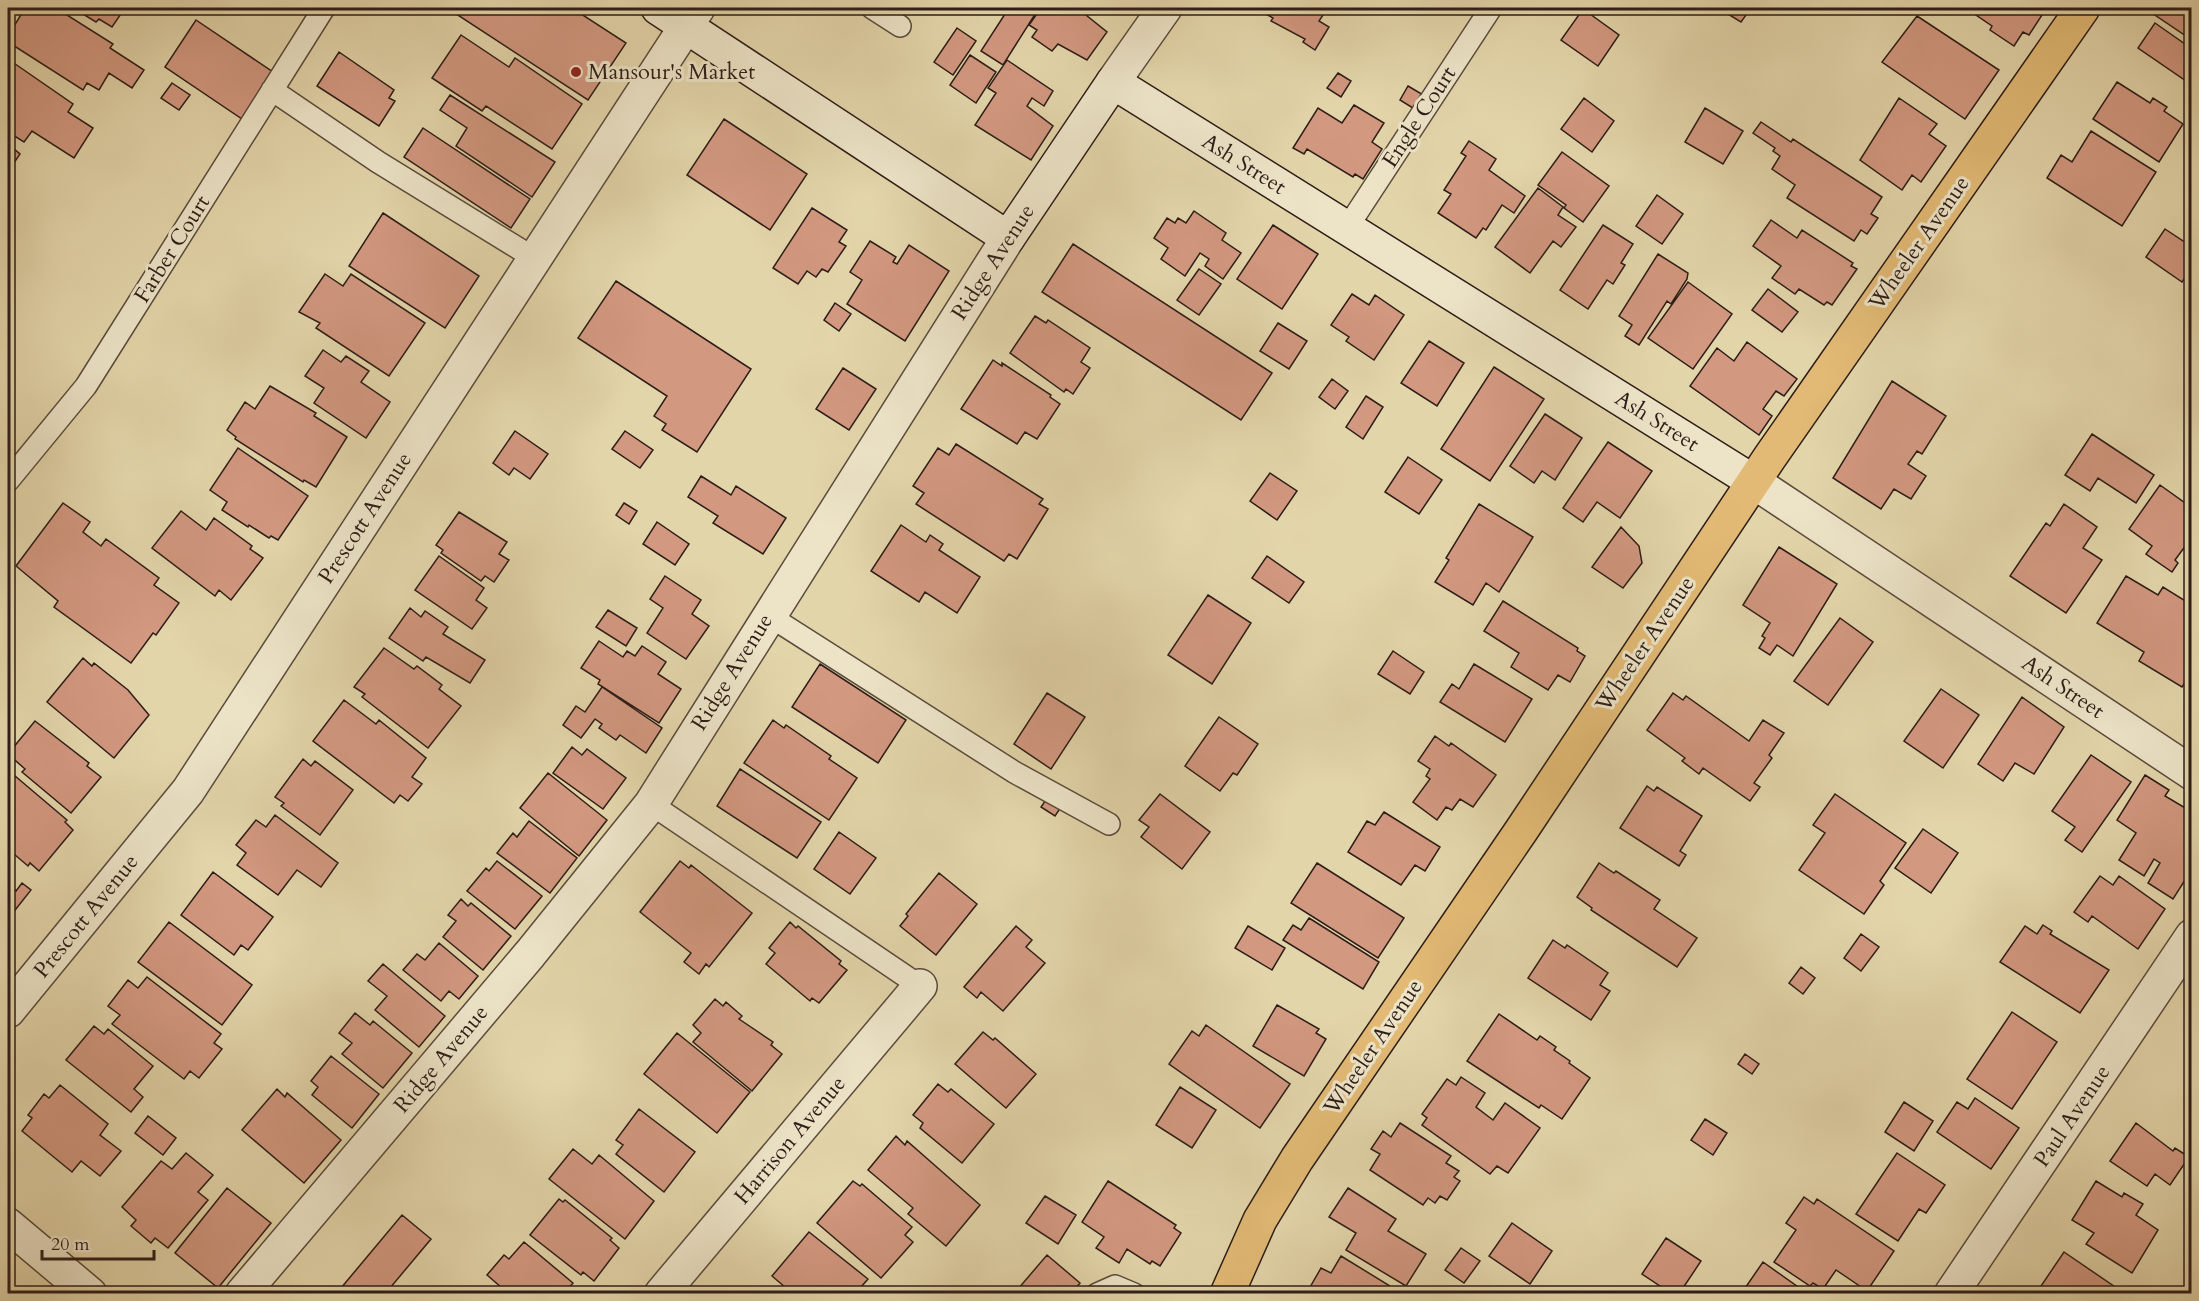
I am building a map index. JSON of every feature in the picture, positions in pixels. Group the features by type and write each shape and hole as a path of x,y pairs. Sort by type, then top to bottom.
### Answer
{"main road":[{"name":"Wheeler Avenue","path":"1227,1293 1275,1192 1754,482 2083,8"}],"street":[{"path":"658,8 692,16 1008,238"},
{"name":"Ridge Avenue","path":"242,1293 522,963 651,804 768,615 1008,238 1165,8"},
{"name":"Prescott Avenue","path":"8,1011 188,791 692,16"},
{"name":"Ash Street","path":"1113,82 1754,482 2192,773"},
{"name":"Paul Avenue","path":"1951,1293 2192,936"},
{"name":"Harrison Avenue","path":"661,1293 920,986"},
{"path":"8,1225 90,1293"}],"lane":[{"name":"Farber Court","path":"8,481 86,386 324,8"},
{"path":"872,8 900,26"},
{"name":"Engle Court","path":"1347,228 1491,8"},
{"path":"272,90 378,162 534,258"},
{"path":"768,615 1014,772 1109,824"},
{"path":"651,804 920,986"},
{"path":"1096,1293 1115,1286 1134,1293"}],"building":[{"path":"25,8 56,8 113,44 110,48 144,70 132,88 109,73 99,90 87,83 83,90 8,42 8,36"},
{"path":"73,8 125,8 112,27 99,19 96,22"},
{"name":"Mansour's Market","path":"447,8 572,8 626,43 588,100"},
{"path":"1002,8 1039,8 1003,65 981,51 1007,11"},
{"path":"1041,8 1084,8 1081,11 1107,32 1087,60 1058,44 1052,51 1032,37 1037,30 1029,25"},
{"path":"1255,8 1325,8 1327,9 1319,21 1329,27 1315,50 1303,42 1305,39 1271,21 1273,18"},
{"path":"1718,8 1751,8 1741,22"},
{"path":"1981,8 2038,8 2044,12 2029,35 2023,32 2014,46 1990,30 1992,26 1976,15"},
{"path":"2151,8 2192,8 2192,40 2149,11"},
{"path":"1583,9 1619,35 1598,66 1561,40"},
{"path":"1917,16 1999,70 1965,119 1882,62"},
{"path":"196,20 273,72 242,119 165,67"},
{"path":"2155,23 2192,49 2192,85 2138,48"},
{"path":"957,28 976,41 953,75 934,62"},
{"path":"461,35 509,67 515,58 582,104 552,149 486,106 482,111 432,78"},
{"path":"339,52 394,90 389,98 395,101 379,126 317,86"},
{"path":"970,55 996,72 976,103 950,85"},
{"path":"8,59 73,104 68,112 93,128 74,158 32,131 24,142 8,132"},
{"path":"1007,60 1053,91 1044,106 1032,98 1027,106 1053,126 1031,160 975,125 996,93 988,88"},
{"path":"1338,73 1351,81 1341,97 1327,88"},
{"path":"2117,82 2150,103 2153,98 2167,107 2164,111 2183,124 2159,162 2093,119"},
{"path":"172,83 190,95 179,110 161,98"},
{"path":"1408,86 1425,96 1416,110 1400,100"},
{"path":"450,95 555,162 532,197 456,146 467,128 440,110"},
{"path":"1584,98 1614,121 1592,152 1561,129"},
{"path":"1899,98 1937,124 1929,134 1946,146 1921,182 1912,175 1902,190 1860,160"},
{"path":"1354,105 1384,123 1372,142 1382,149 1363,179 1355,174 1353,177 1307,149 1304,154 1293,148 1318,108 1342,123"},
{"path":"1705,108 1743,131 1723,164 1685,142"},
{"path":"724,119 807,174 770,230 687,175"},
{"path":"1761,122 1791,142 1793,139 1882,197 1871,214 1878,218 1867,234 1861,230 1854,241 1787,198 1795,185 1772,169 1780,156 1773,151 1775,148 1753,133"},
{"path":"423,128 530,199 511,228 404,157"},
{"path":"2091,131 2156,172 2122,226 2047,178 2061,155 2072,162"},
{"path":"1469,141 1496,159 1489,170 1525,196 1514,213 1502,205 1486,230 1483,228 1476,238 1438,213 1451,194 1444,190 1466,156 1461,153"},
{"path":"8,144 20,154 8,172"},
{"path":"1562,152 1609,186 1583,222 1564,208 1566,205 1538,185"},
{"path":"1538,188 1563,207 1558,215 1576,227 1561,247 1553,241 1530,273 1495,247"},
{"path":"1657,195 1683,214 1662,244 1636,226"},
{"path":"812,208 847,230 839,242 846,246 828,272 822,269 816,277 807,271 798,284 773,268"},
{"path":"1194,211 1226,233 1222,240 1241,253 1223,279 1205,266 1209,259 1200,253 1185,276 1161,259 1168,248 1154,238 1167,218 1175,223 1178,218 1186,223"},
{"path":"383,213 479,276 445,328 349,266"},
{"path":"1771,220 1797,238 1802,230 1853,263 1851,266 1857,269 1832,305 1827,302 1824,305 1799,289 1795,294 1772,278 1781,266 1753,246"},
{"path":"1273,225 1318,254 1282,309 1237,279"},
{"path":"1603,225 1633,244 1621,263 1625,265 1613,284 1607,280 1588,309 1560,290"},
{"path":"2165,229 2192,247 2192,268 2182,282 2146,257"},
{"path":"870,241 896,257 893,262 897,264 909,245 949,271 905,341 847,304 862,280 850,272"},
{"path":"1073,244 1272,373 1241,420 1042,292"},
{"path":"1658,254 1688,273 1687,279 1671,304 1667,301 1639,345 1625,336 1632,325 1619,316"},
{"path":"1199,269 1221,284 1199,315 1177,300"},
{"path":"325,274 343,286 351,274 425,323 389,376 316,328 320,323 299,312"},
{"path":"616,281 751,369 697,452 662,430 666,424 654,416 667,396 578,338"},
{"path":"1688,282 1732,314 1693,369 1648,338"},
{"path":"1768,289 1798,312 1782,332 1752,310"},
{"path":"1352,294 1369,305 1375,295 1404,315 1374,360 1346,341 1349,337 1331,325"},
{"path":"835,303 851,314 839,331 824,320"},
{"path":"1035,316 1046,323 1048,320 1090,348 1081,362 1090,368 1073,394 1066,389 1064,392 1010,353"},
{"path":"1278,323 1307,341 1289,369 1260,351"},
{"path":"1429,341 1464,363 1437,406 1401,383"},
{"path":"1747,342 1797,379 1784,396 1776,391 1763,409 1772,416 1759,435 1690,386 1717,348 1734,361"},
{"path":"323,350 341,362 346,356 369,371 361,382 390,402 366,438 314,403 324,388 305,376"},
{"path":"993,360 1002,366 1002,363 1051,395 1050,397 1060,404 1037,439 1025,432 1017,444 961,409"},
{"path":"1494,367 1544,399 1490,481 1441,449"},
{"path":"843,368 876,389 849,430 816,409"},
{"path":"1332,379 1348,391 1335,409 1319,397"},
{"path":"1892,381 1946,416 1922,454 1917,451 1908,464 1926,476 1911,499 1894,489 1881,509 1833,478"},
{"path":"270,386 316,413 314,416 347,437 316,487 304,480 303,482 235,439 236,437 227,430 245,402 255,409"},
{"path":"1366,396 1383,407 1363,439 1346,427"},
{"path":"1545,414 1582,438 1555,480 1542,471 1534,483 1510,466"},
{"path":"515,431 548,454 530,479 514,468 509,475 493,463"},
{"path":"625,431 653,450 640,468 612,449"},
{"path":"2092,434 2154,475 2136,503 2098,478 2090,491 2065,475"},
{"path":"1608,442 1652,471 1620,518 1597,502 1583,522 1563,508"},
{"path":"956,444 1043,499 1039,504 1048,509 1017,559 1009,554 1004,561 916,504 924,493 913,486 938,448 949,455"},
{"path":"238,448 308,496 278,540 271,536 269,538 249,525 248,527 222,510 227,502 210,490"},
{"path":"1408,457 1442,480 1419,514 1385,492"},
{"path":"1270,473 1297,491 1277,520 1250,501"},
{"path":"701,476 731,495 736,486 786,518 763,554 713,523 718,516 688,497"},
{"path":"2160,485 2192,508 2192,537 2175,560 2178,563 2172,572 2146,554 2152,546 2129,529"},
{"path":"63,503 90,522 83,532 101,546 106,539 159,578 154,585 179,603 156,635 153,633 131,663 54,607 58,601 16,566"},
{"path":"624,503 637,511 629,524 616,515"},
{"path":"1479,504 1533,537 1499,592 1486,583 1473,605 1435,582 1449,560 1446,558"},
{"path":"2064,504 2097,527 2083,548 2102,560 2066,613 2010,576 2046,523 2050,526"},
{"path":"181,511 206,530 214,518 252,546 250,549 263,558 231,600 219,590 215,596 152,548"},
{"path":"459,512 507,542 499,554 509,560 494,582 485,576 481,581 441,553 443,550 436,545"},
{"path":"657,522 689,544 675,565 643,544"},
{"path":"901,525 926,542 930,535 943,544 939,550 980,577 957,613 925,592 919,602 871,571"},
{"path":"1621,527 1639,546 1642,563 1623,588 1592,567"},
{"path":"1779,547 1837,584 1793,656 1777,645 1770,655 1759,648 1765,638 1762,636 1770,623 1743,605"},
{"path":"439,556 484,588 476,600 487,608 472,629 415,590"},
{"path":"1267,556 1304,582 1289,603 1252,578"},
{"path":"665,576 701,600 692,614 709,626 686,659 647,633 663,608 650,599"},
{"path":"2126,576 2158,595 2163,587 2192,605 2189,618 2192,619 2192,672 2182,687 2139,661 2144,652 2097,623"},
{"path":"1208,595 1251,623 1212,684 1168,655"},
{"path":"1503,601 1578,648 1577,651 1585,656 1570,682 1558,675 1548,690 1511,667 1519,653 1484,631"},
{"path":"410,608 421,617 425,611 448,627 443,634 485,660 470,683 426,657 423,661 389,638"},
{"path":"608,610 637,628 626,646 596,627"},
{"path":"1840,618 1873,642 1828,705 1794,681"},
{"path":"599,641 623,657 627,651 635,656 642,646 666,662 658,674 681,689 659,723 598,684 600,680 581,668"},
{"path":"384,648 414,669 417,666 442,685 439,689 461,706 428,748 362,697 365,694 354,687"},
{"path":"1393,651 1424,672 1410,694 1378,674"},
{"path":"83,658 92,666 94,663 128,690 149,715 114,758 47,702"},
{"path":"820,664 906,720 878,763 792,707"},
{"path":"1474,664 1532,699 1505,742 1440,702 1452,684 1459,689"},
{"path":"602,687 662,728 646,753 620,735 616,740 599,728 602,724 595,719 581,738 563,725 576,706 585,712"},
{"path":"1941,689 1979,715 1943,768 1904,741"},
{"path":"1047,693 1085,717 1051,769 1014,744"},
{"path":"1673,693 1683,700 1686,696 1749,741 1763,720 1784,733 1769,755 1772,758 1754,783 1760,787 1750,801 1703,768 1699,774 1682,761 1685,758 1647,730"},
{"path":"2022,697 2064,727 2034,774 2015,763 2003,781 1978,764"},
{"path":"344,700 376,724 379,720 426,758 412,777 422,784 408,801 400,795 394,803 313,741"},
{"path":"1219,717 1258,744 1237,775 1233,773 1220,791 1185,766"},
{"path":"773,720 784,728 786,725 831,756 829,759 857,778 829,820 744,763"},
{"path":"35,721 89,763 87,766 101,777 71,813 22,772 25,769 8,754"},
{"path":"1435,736 1449,746 1451,743 1496,775 1473,807 1460,799 1452,810 1446,807 1437,820 1413,802 1430,779 1426,776 1430,769 1418,761"},
{"path":"572,747 582,755 587,749 626,778 603,809 553,773"},
{"path":"2091,755 2131,782 2082,852 2065,840 2075,827 2052,811"},
{"path":"303,759 311,766 315,761 353,790 320,835 281,806 284,803 275,797"},
{"path":"740,769 821,822 797,858 717,806"},
{"path":"8,770 67,820 65,822 73,830 39,871 30,863 28,866 8,849"},
{"path":"548,773 607,820 579,856 520,808"},
{"path":"2145,775 2169,790 2165,796 2192,812 2192,869 2173,899 2148,883 2160,863 2154,859 2144,876 2119,860 2136,833 2117,820"},
{"path":"1647,786 1654,791 1657,787 1702,816 1680,851 1686,855 1679,866 1620,828"},
{"path":"1050,794 1063,804 1055,816 1041,807"},
{"path":"1160,794 1210,832 1182,869 1141,837 1149,827 1139,820"},
{"path":"1835,794 1906,843 1880,881 1884,885 1864,914 1799,870 1825,833 1813,825"},
{"path":"1384,812 1440,847 1425,871 1415,865 1401,885 1348,852 1367,821 1375,825"},
{"path":"275,815 338,863 321,887 297,870 278,895 237,865 246,853 236,845 256,820 266,827"},
{"path":"529,821 577,858 550,893 497,853 513,833 517,837"},
{"path":"1923,829 1958,853 1931,893 1895,868"},
{"path":"839,832 876,858 850,894 814,869"},
{"path":"497,861 542,896 515,929 467,891 486,868 489,871"},
{"path":"680,861 689,868 691,865 752,913 709,967 706,964 699,974 684,962 691,953 640,912"},
{"path":"1317,863 1404,918 1378,958 1291,903"},
{"path":"1599,863 1614,873 1616,871 1660,900 1654,909 1697,938 1677,967 1591,910 1592,908 1577,897"},
{"path":"213,872 273,917 248,950 241,945 234,955 181,915"},
{"path":"939,873 977,904 936,955 900,926 908,916 906,914"},
{"path":"2100,876 2113,885 2119,876 2165,909 2138,949 2092,916 2088,922 2074,912"},
{"path":"8,883 16,891 22,883 31,890 8,919"},
{"path":"461,899 468,906 471,903 511,936 483,970 443,937 456,921 448,915"},
{"path":"1309,918 1379,962 1363,989 1283,940 1293,925 1301,930"},
{"path":"169,922 252,985 222,1025 138,962"},
{"path":"790,922 841,961 839,964 847,970 819,1003 812,998 810,1001 766,964 775,953 769,948"},
{"path":"2043,925 2052,931 2050,934 2109,970 2080,1013 2000,962 2025,926 2037,934"},
{"path":"1016,926 1032,940 1026,947 1045,963 1003,1011 981,992 977,998 964,987"},
{"path":"1248,926 1285,948 1272,970 1235,948"},
{"path":"1861,934 1879,947 1861,971 1844,958"},
{"path":"1553,940 1565,948 1567,945 1608,973 1600,985 1610,991 1591,1020 1528,978"},
{"path":"439,943 478,976 459,999 449,991 441,1001 403,970 417,954 425,960"},
{"path":"383,964 445,1016 419,1047 375,1010 387,996 368,981"},
{"path":"1801,967 1815,978 1803,994 1789,983"},
{"path":"147,977 221,1034 214,1043 222,1049 199,1078 190,1071 184,1079 112,1024 120,1015 108,1006 128,980 138,988"},
{"path":"715,999 723,1006 726,1002 742,1016 739,1019 773,1042 771,1045 782,1054 752,1091 693,1042 701,1033 693,1025"},
{"path":"1277,1005 1319,1029 1316,1033 1326,1039 1304,1076 1253,1046"},
{"path":"2012,1012 2057,1042 2012,1109 1967,1079"},
{"path":"355,1013 370,1025 373,1021 412,1053 383,1088 342,1054 352,1043 339,1033"},
{"path":"1499,1014 1537,1040 1540,1036 1556,1047 1554,1050 1590,1078 1562,1119 1541,1105 1539,1108 1467,1061"},
{"path":"1206,1025 1290,1084 1260,1128 1169,1064 1192,1031 1199,1036"},
{"path":"94,1026 104,1034 108,1029 153,1066 134,1089 143,1097 131,1112 66,1060"},
{"path":"983,1032 993,1040 995,1038 1036,1074 1006,1108 955,1064"},
{"path":"677,1033 750,1092 717,1133 644,1074"},
{"path":"1745,1054 1759,1064 1752,1074 1738,1064"},
{"path":"331,1056 379,1094 352,1128 312,1095 318,1087 311,1081"},
{"path":"1461,1077 1485,1093 1476,1107 1493,1120 1505,1103 1540,1128 1508,1173 1497,1166 1490,1174 1422,1125 1427,1118 1422,1114 1447,1079 1456,1085"},
{"path":"938,1084 948,1092 951,1089 994,1124 962,1163 920,1128 923,1123 913,1115"},
{"path":"60,1085 108,1124 100,1135 121,1151 100,1176 81,1161 72,1172 22,1131 32,1118 28,1115 44,1094 49,1098"},
{"path":"1180,1087 1216,1110 1192,1148 1156,1125"},
{"path":"277,1089 285,1097 287,1093 341,1140 304,1183 242,1130"},
{"path":"1975,1098 2019,1128 1991,1169 1937,1132 1957,1102 1968,1109"},
{"path":"1904,1102 1933,1121 1914,1151 1885,1132"},
{"path":"639,1109 695,1152 664,1192 616,1154 623,1145 616,1140"},
{"path":"148,1116 176,1138 163,1155 135,1133"},
{"path":"1705,1119 1727,1133 1713,1155 1691,1140"},
{"path":"1400,1123 1451,1156 1446,1163 1459,1171 1454,1177 1460,1181 1447,1200 1440,1196 1435,1203 1428,1198 1423,1205 1370,1170 1380,1154 1371,1149 1383,1131 1391,1137"},
{"path":"2136,1123 2173,1151 2175,1148 2189,1157 2170,1185 2155,1174 2147,1186 2110,1161"},
{"path":"896,1136 905,1145 907,1141 980,1205 946,1246 908,1214 913,1208 868,1170"},
{"path":"573,1149 592,1164 599,1155 654,1201 625,1239 549,1179"},
{"path":"186,1153 213,1175 198,1192 208,1200 168,1248 155,1238 151,1243 131,1226 136,1220 122,1207 161,1161 172,1169"},
{"path":"1897,1153 1945,1185 1926,1213 1919,1209 1898,1241 1856,1214"},
{"path":"853,1181 860,1186 862,1184 912,1227 905,1235 913,1242 881,1278 817,1223"},
{"path":"1108,1181 1176,1225 1174,1228 1181,1233 1160,1266 1152,1261 1150,1264 1127,1249 1119,1263 1096,1248 1104,1237 1082,1222"},
{"path":"2096,1181 2122,1197 2124,1193 2143,1204 2136,1215 2158,1230 2132,1273 2086,1244 2094,1233 2072,1220"},
{"path":"227,1188 271,1223 218,1288 175,1253"},
{"path":"1348,1188 1396,1219 1388,1231 1426,1254 1406,1286 1346,1250 1356,1233 1329,1217"},
{"path":"1045,1196 1076,1215 1058,1244 1026,1223"},
{"path":"1804,1197 1814,1204 1817,1199 1894,1251 1867,1291 1836,1270 1823,1289 1813,1283 1810,1286 1774,1262 1796,1230 1786,1223"},
{"path":"559,1199 563,1202 565,1200 612,1238 610,1240 619,1248 594,1281 583,1272 581,1275 530,1235"},
{"path":"402,1215 431,1239 385,1294 336,1294"},
{"path":"1512,1223 1552,1251 1530,1284 1489,1256"},
{"path":"809,1232 868,1279 861,1287 868,1294 793,1294 772,1276"},
{"path":"1666,1238 1701,1261 1679,1294 1672,1294 1642,1274"},
{"path":"524,1242 573,1283 564,1294 509,1294 487,1275 504,1255 509,1259"},
{"path":"1461,1248 1480,1261 1464,1283 1445,1270"},
{"path":"2064,1252 2121,1291 2119,1294 2042,1294 2043,1291 2039,1289"},
{"path":"1047,1255 1080,1283 1071,1294 1023,1294 1018,1289"},
{"path":"1341,1256 1403,1294 1318,1294 1309,1289 1321,1268 1331,1273"},
{"path":"1763,1262 1808,1294 1741,1294"}],"place":[{"name":"Mansour's Market","path":"576,72"}]}
